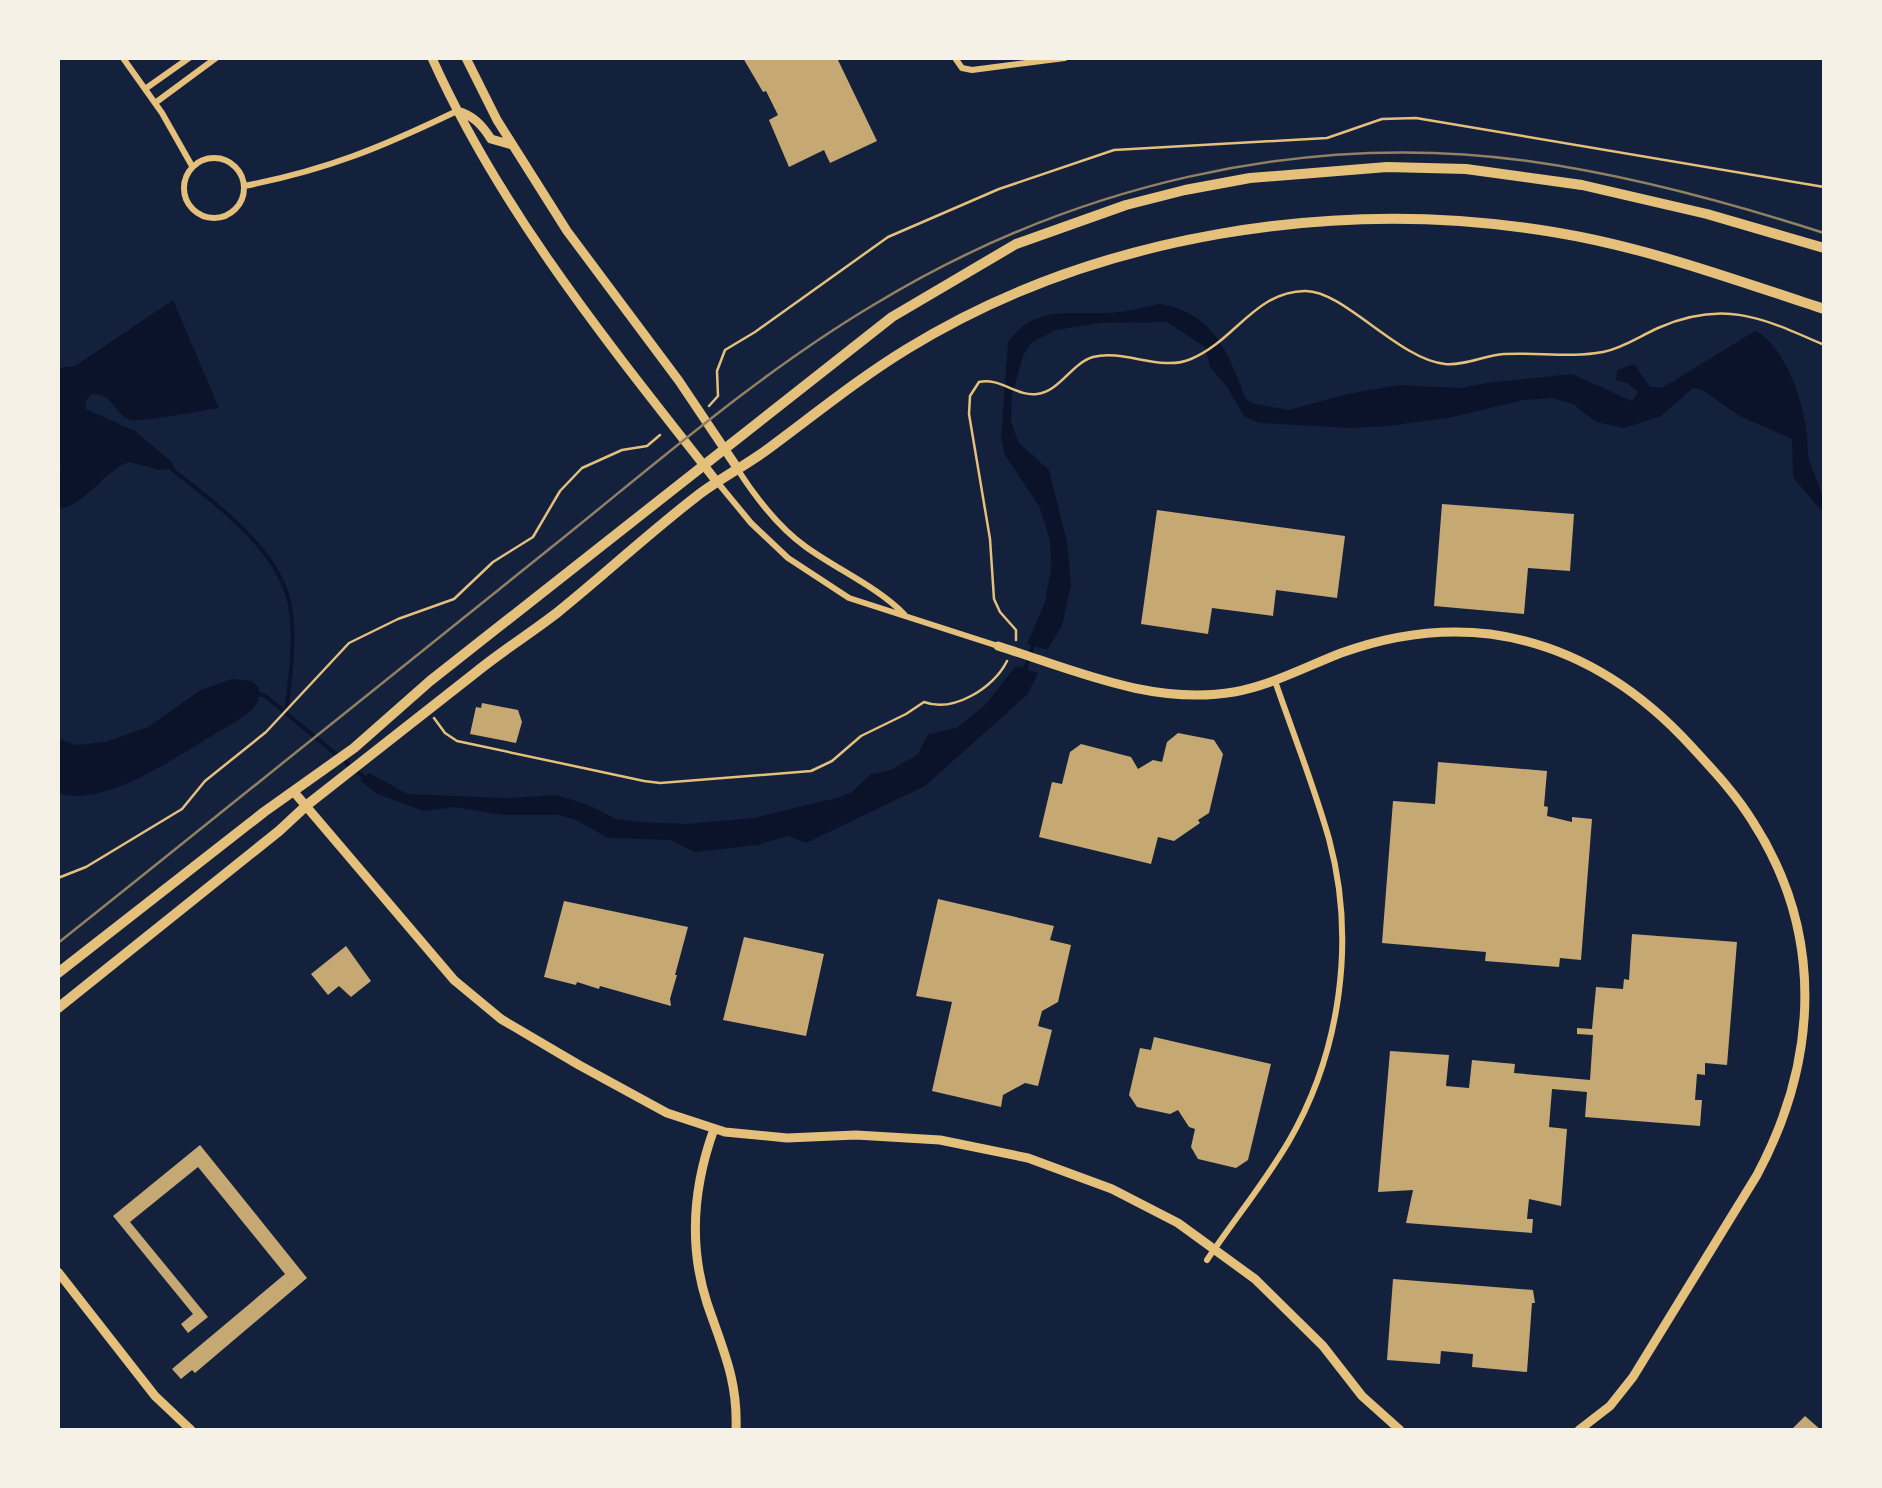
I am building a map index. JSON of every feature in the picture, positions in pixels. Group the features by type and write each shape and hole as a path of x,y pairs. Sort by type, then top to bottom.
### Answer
{"main road":[{"path":"58,973 354,748 430,681 892,317 1016,244 1126,205 1250,178 1387,167 1466,169 1582,185 1824,248"},
{"path":"58,1008 717,482 909,348 999,301 1051,280 1144,251 1275,226 1415,219 1551,232 1666,258 1824,310"}],"street":[{"path":"123,58 192,166"},
{"path":"145,89 189,58"},
{"path":"155,103 216,58"},
{"path":"432,58 457,110 528,232 717,482 751,523 788,558 849,598 1117,684 1170,694 1226,693 1275,681 1358,647 1423,633 1486,634 1558,651 1624,685 1668,722 1740,802 1765,842 1784,884 1800,940 1806,998 1799,1067 1786,1112 1757,1175 1633,1377 1610,1406 1579,1430"},
{"path":"466,58 512,145 566,231 700,412 758,499 802,544 882,595 905,615"},
{"path":"954,58 962,68 972,70 1065,58"},
{"path":"244,186 322,170 391,143 457,110 468,113 491,139 512,145"},
{"path":"220,158 237,168 244,186 239,206 215,218 194,211 183,184 192,166 200,160 220,158"},
{"path":"1207,1260 1276,1162 1303,1114 1324,1062 1338,994 1342,938 1335,869 1320,812 1275,681"},
{"path":"294,792 432,955 479,1003 639,1099 714,1129 787,1138 898,1136 982,1147 1043,1163 1112,1188 1215,1248 1286,1307 1385,1427 1400,1430"},
{"path":"714,1129 698,1182 695,1242 701,1282 730,1360 736,1391 736,1430"},
{"path":"58,1272 154,1396 191,1430"}],"path":[{"path":"428,710 445,733 457,741 660,783 812,771 861,736 924,702 939,704 971,697 990,684 1003,668 1017,638 1016,630 994,599 990,539 968,403 975,385 985,380 1042,394 1082,362 1098,356 1176,362 1194,358 1224,340 1252,311 1276,298 1302,291 1323,295 1396,342 1443,364 1505,354 1605,352 1684,318 1723,311 1786,328 1824,345"},
{"path":"700,412 714,402"},
{"path":"58,878 86,868 132,836 182,809 206,781 266,732 350,643 460,594 493,562 540,531 560,491 582,468 622,450 647,446 660,435"}],"water":[{"path":"173,300 219,408 130,420 109,400 91,394 86,409 135,431 174,468 160,470 129,462 63,508 58,505 58,368 75,366"},
{"path":"1159,304 1178,308 1206,325 1225,351 1246,399 1289,410 1399,385 1462,388 1572,374 1632,401 1638,392 1616,380 1617,370 1634,364 1650,387 1662,388 1755,331 1766,338 1784,361 1797,392 1809,459 1824,511 1793,477 1792,439 1738,415 1701,389 1693,388 1661,416 1624,428 1596,422 1573,404 1552,398 1387,426 1259,423 1244,416 1210,367 1205,347 1167,322 1100,323 1056,330 1031,343 1023,356 1012,394 1011,421 1019,443 1049,470 1067,542 1071,585 1062,626 1047,650 1027,644 1045,602 1051,568 1050,540 1039,506 1005,455 1001,439 1008,342 1029,322 1051,314 1118,312"},
{"path":"1016,666 1038,673 1028,694 925,786 806,843 788,836 757,845 695,852 670,840 608,838 558,815 503,815 454,807 424,811 377,794 360,780 369,773 408,794 506,798 556,795 616,819 639,822 685,824 754,818 840,797 852,792 871,774 891,770 918,754 928,734 957,728 985,705"},
{"path":"231,679 252,681 259,688 257,703 237,721 160,767 117,787 96,794 58,793 58,738 75,745 105,742 148,727 199,691"}],"building":[{"path":"743,58 837,58 877,141 830,163 824,150 789,167 769,120 778,115"},
{"path":"1442,504 1574,514 1570,571 1528,568 1524,614 1434,606"},
{"path":"1157,510 1345,536 1337,598 1276,590 1273,616 1212,608 1208,634 1141,624"},
{"path":"482,703 518,710 522,722 516,743 470,734 476,707 481,708"},
{"path":"1178,733 1214,740 1223,754 1209,813 1174,841 1158,837 1151,864 1039,837 1052,782 1062,784 1070,752 1081,744 1131,757 1138,769 1153,760 1162,762 1167,742"},
{"path":"1438,762 1547,771 1547,816 1572,822 1572,817 1592,819 1581,960 1560,958 1559,967 1485,961 1486,952 1382,943 1393,801 1435,804"},
{"path":"938,899 1054,926 1050,940 1071,945 1058,1002 1042,1011 1038,1026 1052,1030 1038,1086 1025,1083 1003,1095 1001,1107 932,1091 952,1002 916,996"},
{"path":"564,901 688,927 671,1006 600,986 599,989 544,977"},
{"path":"1632,934 1737,942 1727,1065 1705,1063 1705,1075 1697,1074 1695,1100 1702,1100 1700,1126 1585,1117 1587,1092 1552,1089 1549,1127 1567,1129 1561,1206 1529,1199 1527,1219 1533,1219 1532,1233 1406,1223 1413,1190 1378,1192 1390,1051 1449,1055 1446,1086 1469,1088 1472,1060 1515,1064 1514,1073 1590,1080 1593,1035 1577,1034 1577,1028 1592,1029 1596,987 1623,989 1624,979 1629,980"},
{"path":"744,937 824,954 806,1036 723,1020"},
{"path":"346,946 371,981 351,997 339,986 328,995 311,974"},
{"path":"1154,1037 1271,1064 1248,1160 1236,1168 1198,1159 1191,1147 1195,1129 1189,1127 1178,1110 1170,1114 1137,1107 1129,1095 1140,1048 1151,1050"},
{"path":"200,1145 307,1278 195,1373 192,1370 181,1379 172,1369 285,1274 198,1167 130,1222 208,1317 188,1333 181,1324 193,1314 113,1216"},
{"path":"1393,1279 1533,1290 1527,1372 1472,1367 1473,1354 1441,1351 1440,1364 1387,1360"},
{"path":"1805,1416 1821,1430 1791,1430"}],"waterway":[{"path":"169,467 244,530 261,549 286,590 292,636 286,712"},
{"path":"1024,672 1034,643"},
{"path":"255,694 264,695 365,778"}],"tram line":[{"path":"58,943 752,387 875,304 950,263 1027,228 1107,199 1189,177 1273,162 1357,154 1442,153 1528,161 1603,174 1715,200 1824,233"}]}
